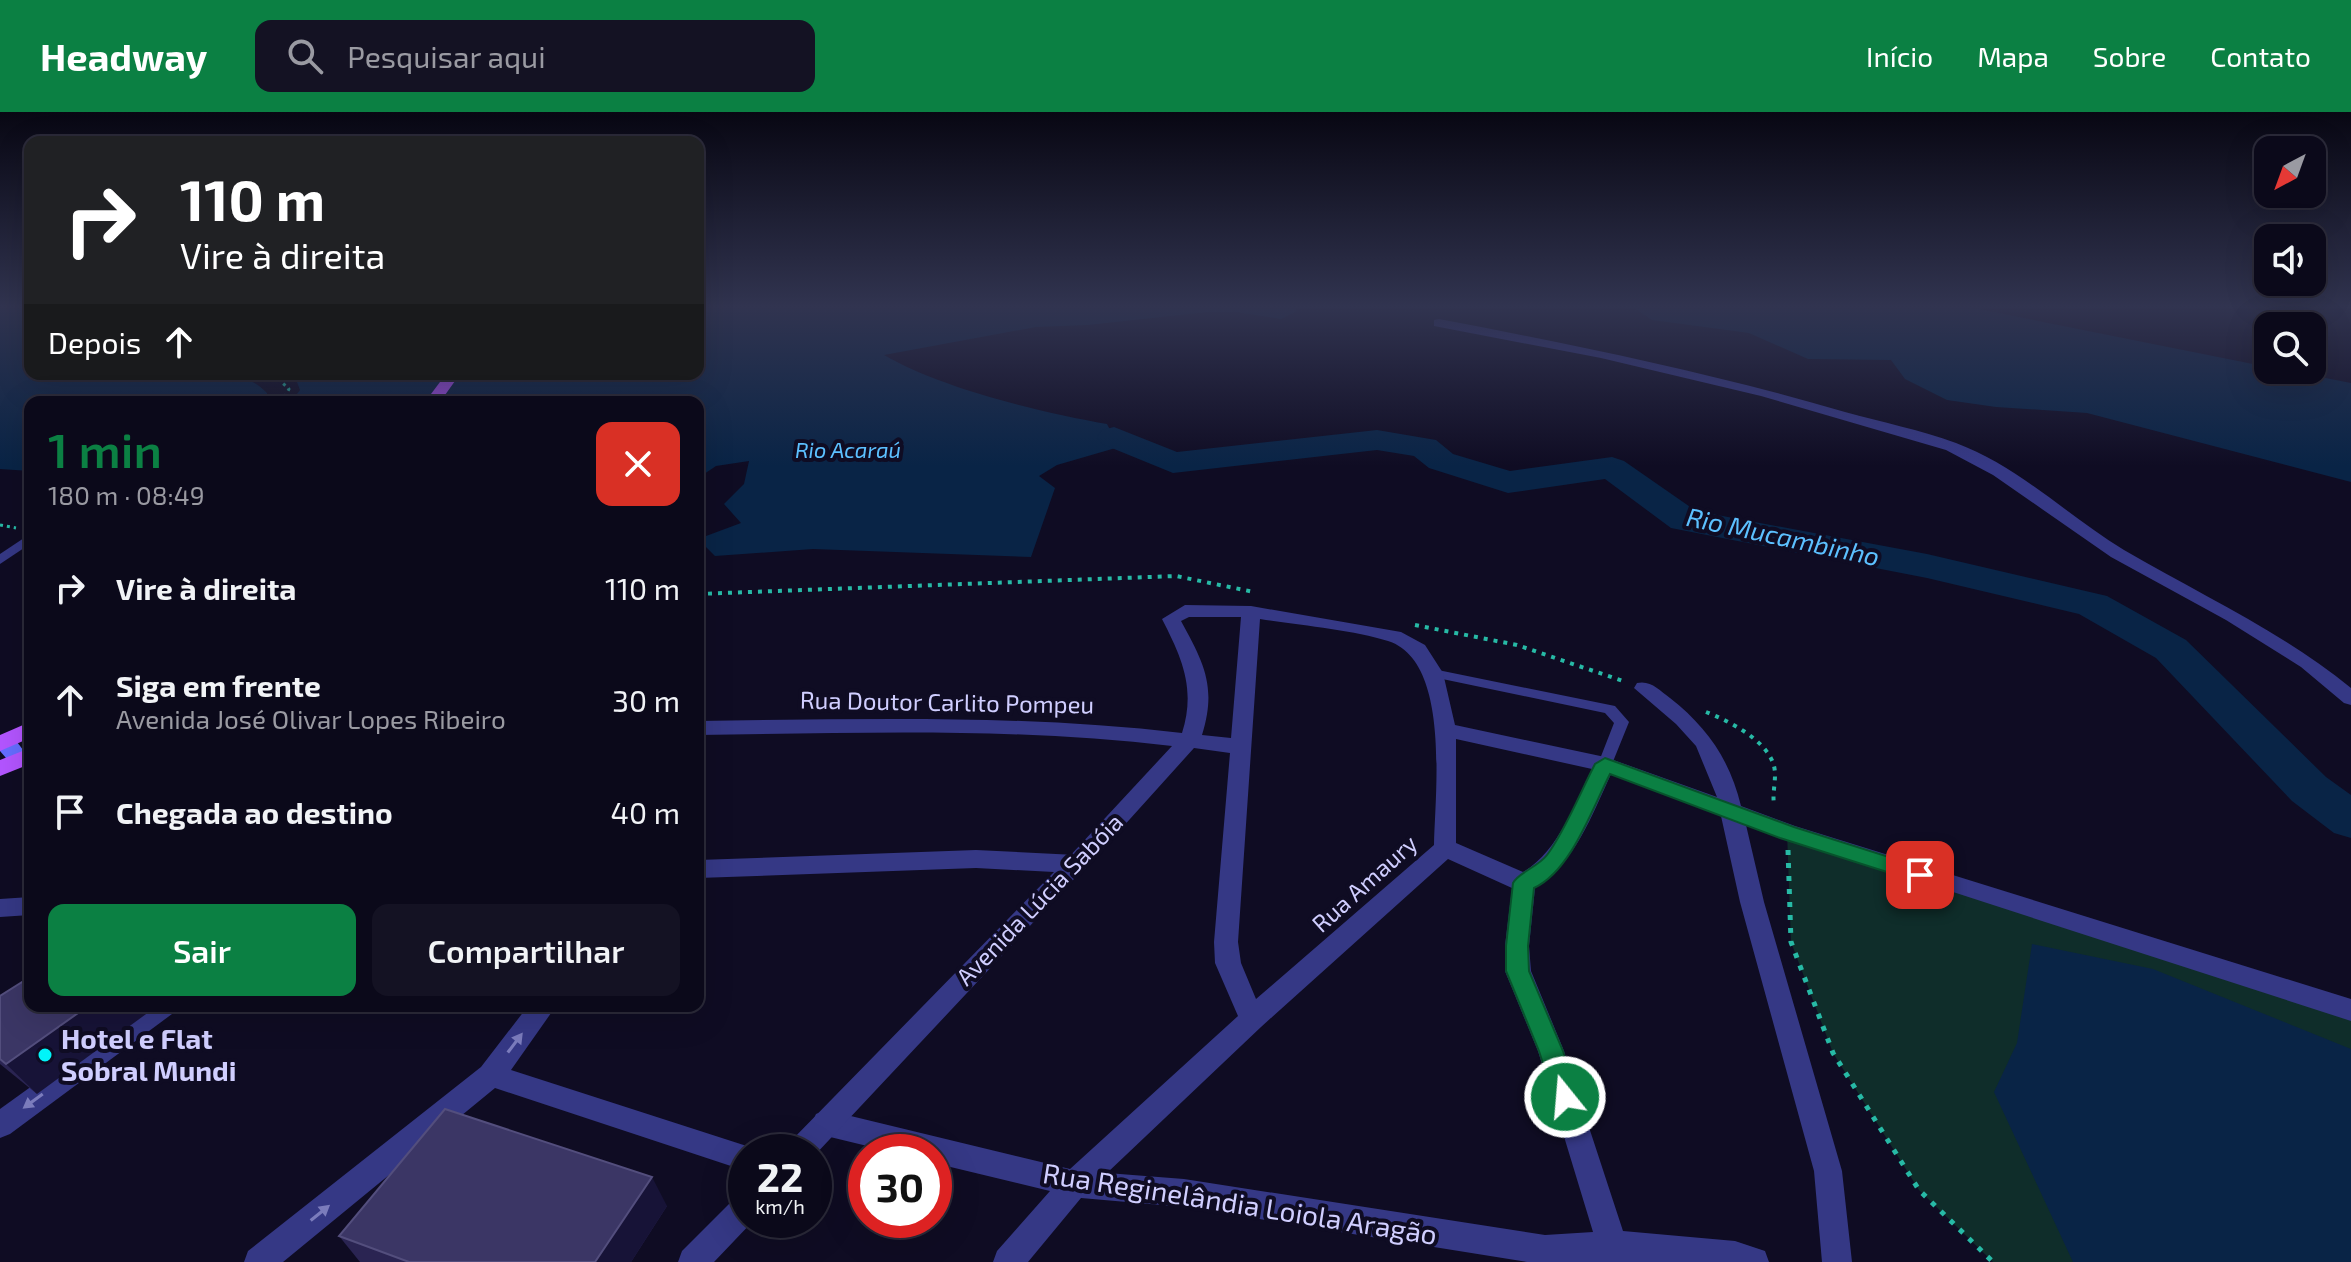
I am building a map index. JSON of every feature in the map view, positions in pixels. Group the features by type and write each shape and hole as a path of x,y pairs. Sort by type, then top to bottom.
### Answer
{"main road":[{"path":"17,761 1,743 24,732"}],"street":[{"path":"1621,359 1750,389 1952,447 1999,472 2117,553 2233,616 2308,663 2351,698"},
{"name":"Rua Amaury","path":"1008,1262 1075,1184 1252,1019 1445,848 1446,730 1433,673 1418,649 1394,636 1251,612 1185,611 1171,619"},
{"path":"1251,612 1226,942 1228,963 1252,1019"},
{"name":"Avenida Lúcia Sabóia","path":"816,1134 1076,864 1190,739 1199,716 1202,691 1196,670 1171,619"},
{"path":"1644,688 1683,719 1705,743 1725,784 1752,902 1828,1171 1837,1262"},
{"name":"Rua Doutor Carlito Pompeu","path":"704,728 993,725 1091,729 1243,747"},
{"path":"1446,730 1605,764 1787,832 2351,1010"},
{"path":"1445,848 1524,883 1537,878 1555,860 1605,764"},
{"path":"704,869 976,859 1076,864"},
{"path":"1524,883 1517,946 1518,971 1551,1051 1612,1245"},
{"path":"0,908 24,906"},
{"path":"0,1125 155,1012"},
{"path":"259,1262 491,1075 538,1012"},
{"path":"491,1075 728,1152"},
{"name":"Rua Reginelândia Loiola Aragão","path":"826,1123 1075,1184 1184,1193 1543,1256 1612,1245 1735,1256 1754,1262"},
{"path":"693,1262 728,1226"}],"lane":[{"path":"0,560 24,542"},
{"path":"1433,673 1610,709 1622,722 1605,764"}],"path":[{"path":"279,380 289,389 285,396"},
{"path":"1694,707 1719,717 1755,741 1774,766 1773,800 1787,832 1791,942 1833,1053 1919,1190 1993,1262"}],"green space":[{"path":"1787,832 2351,1010 2351,1262 1993,1262 1919,1190 1833,1053 1791,942"}],"water":[{"path":"0,359 24,359 24,380 248,380 267,393 267,396 24,396 24,471 0,469"},
{"name":"Rio Acaraú","path":"704,359 891,359 963,389 1107,424 1119,447 1057,465 1039,476 1055,488 1031,557 813,549 715,556 704,545 704,537 741,523 724,504 744,484 749,461 716,466 704,474 704,396 296,396 300,390 296,380 704,380"},
{"path":"1807,359 2226,359 2254,364 2254,384 2326,384 2326,378 2351,383 2351,482 2087,413 1996,407 1947,400 1905,379 1891,360"},
{"path":"2032,944 2153,969 2351,1049 2351,1262 2073,1262 1994,1092 2017,1043"}],"building":[{"path":"24,981 24,1012 80,1012 6,1064 0,1059 0,996"},
{"path":"445,1109 652,1177 595,1262 409,1262 339,1236"}],"waterway":[{"name":"Rio Mucambinho","path":"1114,437 1173,463 1377,440 1424,447 1441,461 1508,482 1612,468 1684,520 1927,566 2093,605 2171,649 2309,789 2351,820"}],"place":[{"name":"Hotel e Flat Sobral Mundi","path":"45,1055"}],"route":[{"path":"1565,1097 1551,1051 1518,971 1517,946 1524,883 1537,878 1555,860 1605,764 1787,832 1920,875"}]}
